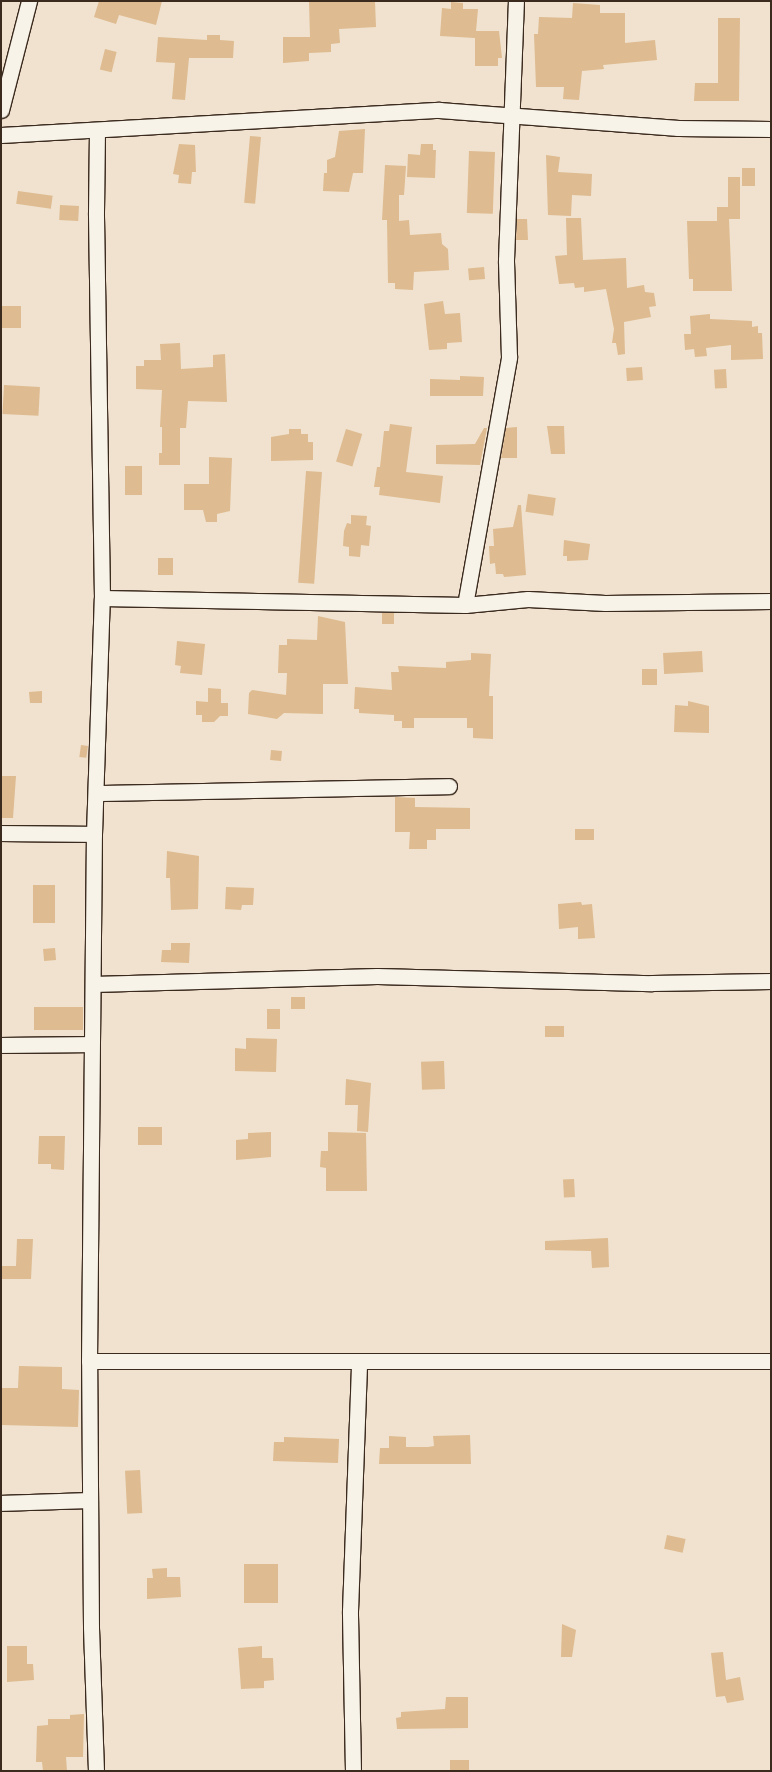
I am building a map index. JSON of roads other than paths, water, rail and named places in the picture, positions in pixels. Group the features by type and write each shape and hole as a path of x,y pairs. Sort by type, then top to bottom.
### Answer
{"street":[{"path":"1,110 29,1"},
{"path":"465,605 509,357 506,260 509,116 516,1"},
{"path":"1,136 439,110 694,129 771,129"},
{"path":"96,1771 89,1361 94,834 102,598 96,212 97,131"},
{"path":"102,598 465,605 528,599 614,603 771,601"},
{"path":"96,793 449,786"},
{"path":"1,833 94,834"},
{"path":"93,984 377,976 652,983 771,981"},
{"path":"1,1045 91,1044"},
{"path":"89,1361 771,1361"},
{"path":"352,1771 350,1612 359,1361"},
{"path":"1,1503 90,1500"}]}
